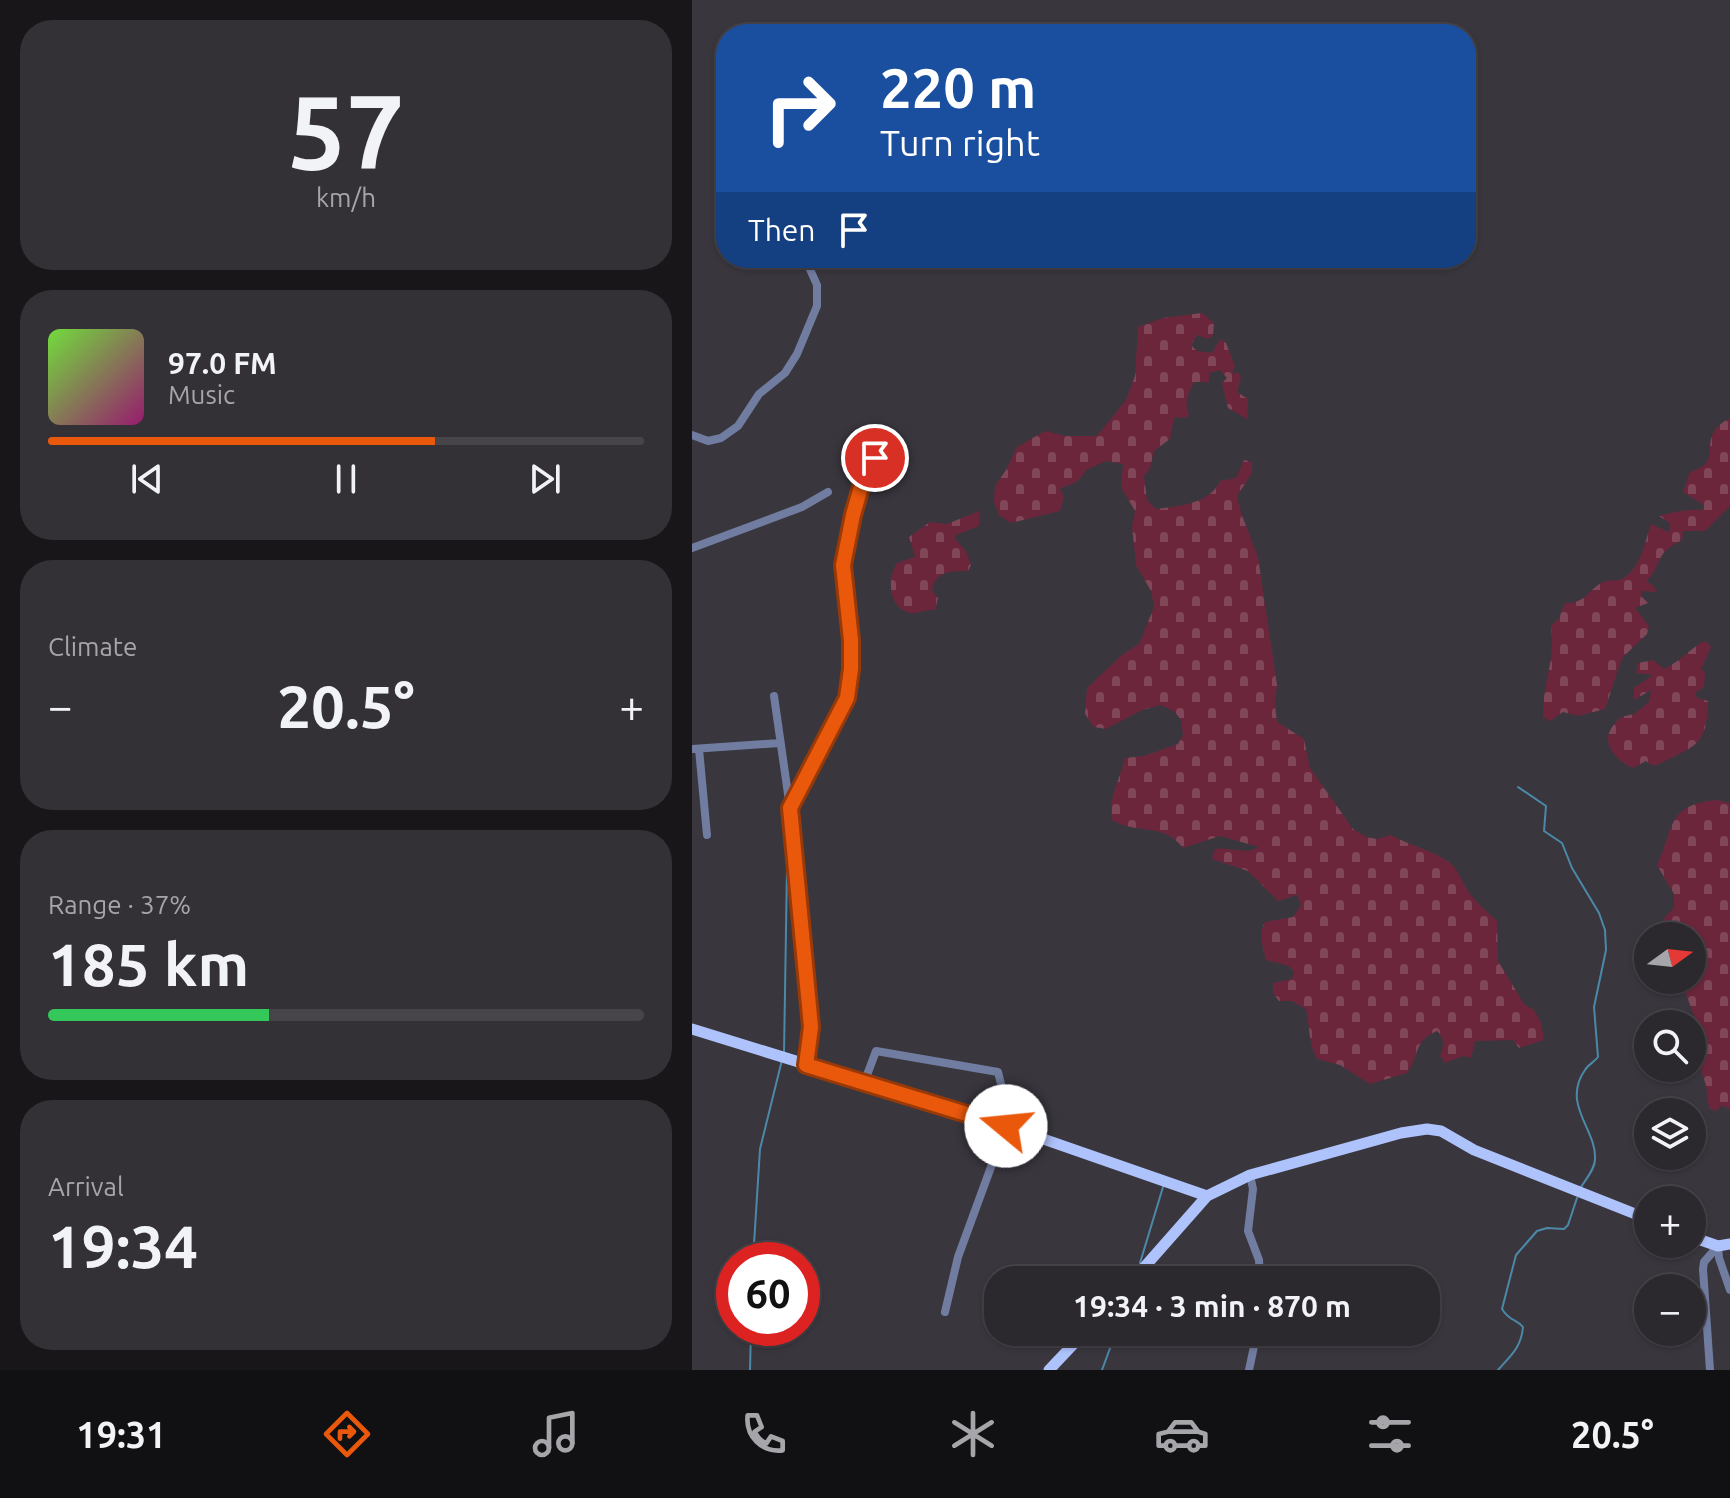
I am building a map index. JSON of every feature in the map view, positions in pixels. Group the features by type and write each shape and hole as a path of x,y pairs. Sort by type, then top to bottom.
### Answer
{"main road":[{"path":"692,1029 1006,1126 1207,1196"},
{"path":"1145,1266 1207,1196 1250,1175 1417,1130 1441,1131 1474,1150 1634,1213"},
{"path":"1049,1370 1072,1346"}],"street":[{"path":"692,435 708,441 721,438 738,426 759,394 785,373 817,306 817,285 809,268"},
{"path":"790,808 847,698 851,640 843,565 863,480 875,458"},
{"path":"692,548 802,507 828,492"},
{"path":"774,696 790,808 811,1027 806,1065"},
{"path":"707,835 696,749 780,743"},
{"path":"864,1083 876,1051 998,1072 1005,1100 1006,1126 958,1257 945,1312"},
{"path":"1250,1175 1253,1189 1248,1231 1259,1266"},
{"path":"1724,1245 1719,1258 1730,1290"},
{"path":"1710,1370 1703,1269 1704,1262 1724,1245"},
{"path":"1249,1370 1254,1346"}],"green space":[{"path":"1202,313 1214,323 1213,335 1209,339 1197,335 1191,345 1197,351 1212,353 1220,339 1226,343 1235,366 1232,374 1238,372 1241,378 1237,392 1248,399 1247,419 1228,408 1222,383 1227,378 1220,370 1209,373 1209,382 1194,382 1187,401 1188,417 1174,418 1170,439 1154,451 1150,468 1144,476 1147,500 1156,509 1193,502 1209,495 1220,481 1236,478 1244,460 1252,462 1252,473 1237,496 1258,557 1277,685 1277,722 1304,739 1310,768 1353,829 1377,839 1391,835 1435,854 1453,866 1470,894 1497,921 1498,961 1524,1004 1534,1010 1541,1023 1544,1040 1519,1048 1513,1040 1475,1041 1471,1058 1463,1056 1445,1063 1440,1056 1443,1040 1437,1031 1420,1044 1407,1073 1370,1084 1340,1065 1317,1059 1306,1009 1292,1001 1279,1001 1273,993 1273,983 1292,979 1294,972 1289,966 1266,960 1262,941 1265,922 1293,917 1301,905 1297,895 1278,901 1248,871 1212,859 1215,849 1248,851 1259,847 1220,836 1183,848 1167,835 1112,820 1113,796 1125,758 1144,756 1178,744 1183,735 1181,720 1175,712 1161,705 1142,710 1106,729 1094,727 1085,714 1087,688 1123,654 1139,644 1154,607 1151,591 1136,565 1132,527 1135,511 1121,487 1123,464 1106,461 1086,470 1076,482 1060,488 1064,498 1060,511 1011,523 999,515 994,502 995,486 1017,447 1045,431 1066,436 1097,436 1126,400 1135,376 1138,327 1163,318"},
{"path":"1730,418 1730,506 1705,531 1683,531 1682,540 1667,550 1646,582 1652,584 1657,592 1642,591 1641,596 1648,603 1635,608 1649,626 1647,634 1622,658 1605,709 1578,716 1563,712 1550,721 1543,717 1552,650 1551,626 1559,618 1565,603 1582,599 1603,582 1620,580 1629,574 1641,554 1651,524 1669,532 1670,523 1659,516 1702,510 1704,505 1683,492 1690,472 1707,462 1713,433"},
{"path":"979,511 979,526 956,535 955,539 966,551 971,565 968,571 950,572 936,579 932,591 938,598 935,610 910,613 903,610 894,599 891,584 897,563 915,557 909,537 930,522 947,524"},
{"path":"1702,642 1707,642 1711,647 1701,669 1705,673 1704,687 1695,693 1697,698 1708,701 1701,737 1690,748 1657,765 1646,761 1633,768 1628,766 1614,754 1608,739 1611,729 1621,717 1634,714 1649,702 1651,690 1634,700 1634,688 1653,675 1636,673 1638,663 1653,660 1664,669"},
{"path":"1717,800 1730,803 1730,1110 1722,1105 1716,1111 1709,1108 1705,1082 1706,1010 1692,1010 1686,994 1706,994 1706,922 1663,922 1674,908 1674,894 1657,865 1675,820 1689,807"}],"waterway":[{"path":"1518,787 1546,806 1544,831 1562,843 1605,930 1606,950 1594,1007 1598,1057 1585,1070 1577,1094 1595,1159 1581,1187"},
{"path":"784,1054 787,868"},
{"path":"754,1242 760,1149 782,1060"},
{"path":"1140,1263 1163,1187"},
{"path":"1498,1370 1515,1351 1522,1334 1523,1327 1502,1309 1516,1255 1537,1231 1564,1229 1577,1198"},
{"path":"750,1370 751,1346"},
{"path":"1102,1370 1111,1346"}],"route":[{"path":"875,458 863,480 847,537 843,565 851,640 847,698 790,808 811,1027 806,1065 1006,1126"}]}
